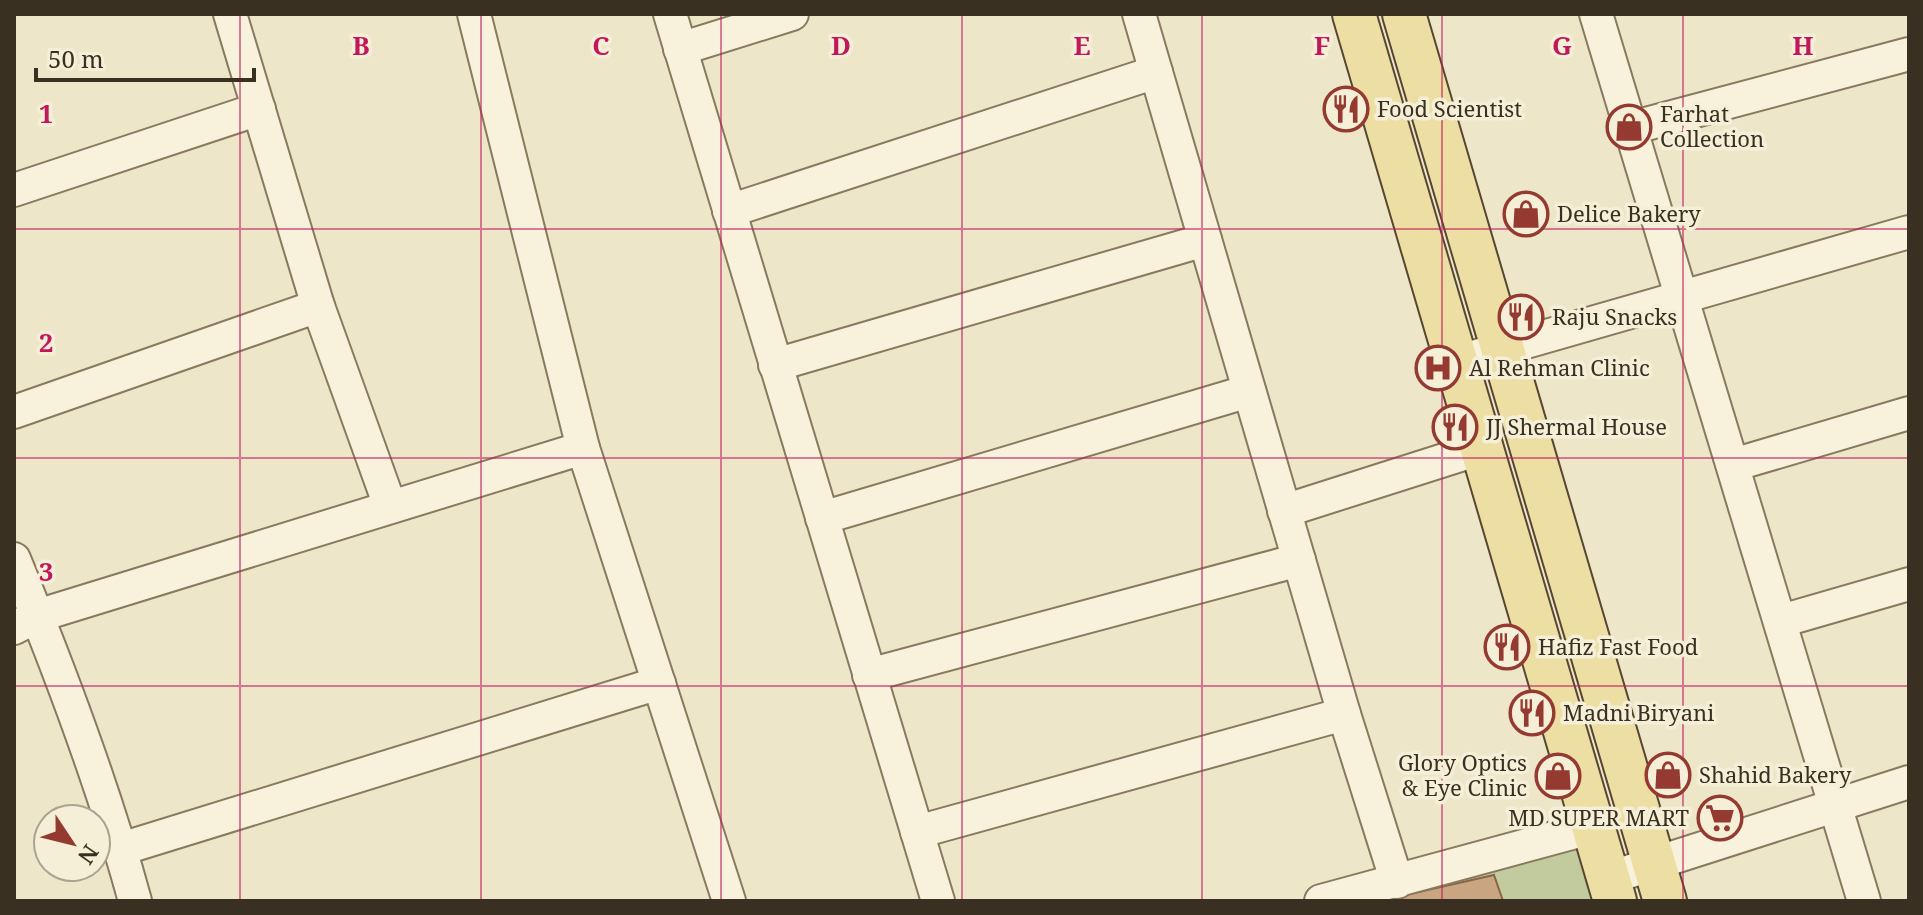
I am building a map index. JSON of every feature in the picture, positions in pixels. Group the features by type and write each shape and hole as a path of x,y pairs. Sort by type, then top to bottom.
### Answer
{"main road":[{"path":"1354,14 1612,890"},
{"path":"1404,14 1659,883"}],"street":[{"path":"230,14 318,306 390,506"},
{"path":"474,14 583,448 729,901"},
{"path":"670,14 938,901"},
{"path":"680,49 792,14"},
{"path":"1139,14 1344,714 1397,882"},
{"path":"1596,14 1837,803 1864,901"},
{"path":"1631,128 1909,54"},
{"path":"729,211 1156,72"},
{"path":"14,190 259,109"},
{"path":"1456,362 1909,232"},
{"path":"775,365 1205,240"},
{"path":"14,412 318,306"},
{"path":"822,518 1249,391"},
{"path":"1733,465 1909,413"},
{"path":"26,622 583,448"},
{"path":"1284,511 1482,448"},
{"path":"14,559 26,622 121,849 135,901"},
{"path":"869,675 1299,560"},
{"path":"1781,621 1909,584"},
{"path":"121,849 659,683"},
{"path":"917,832 1344,714"},
{"path":"1612,890 1659,883 1837,803 1909,782"},
{"path":"1321,901 1594,827"}],"green space":[{"path":"1594,827 1615,901 1384,901 1380,887"}],"building":[{"path":"1494,875 1503,901 1402,901 1401,896"}],"place":[{"name":"Food Scientist","path":"1346,109"},
{"name":"Farhat Collection","path":"1629,127"},
{"name":"Delice Bakery","path":"1526,214"},
{"name":"Raju Snacks","path":"1521,317"},
{"name":"Al Rehman Clinic","path":"1438,368"},
{"name":"JJ Shermal House","path":"1455,427"},
{"name":"Hafiz Fast Food","path":"1507,647"},
{"name":"Madni Biryani","path":"1532,713"},
{"name":"Shahid Bakery","path":"1668,775"},
{"name":"Glory Optics & Eye Clinic","path":"1558,776"},
{"name":"MD SUPER MART","path":"1720,818"}]}
